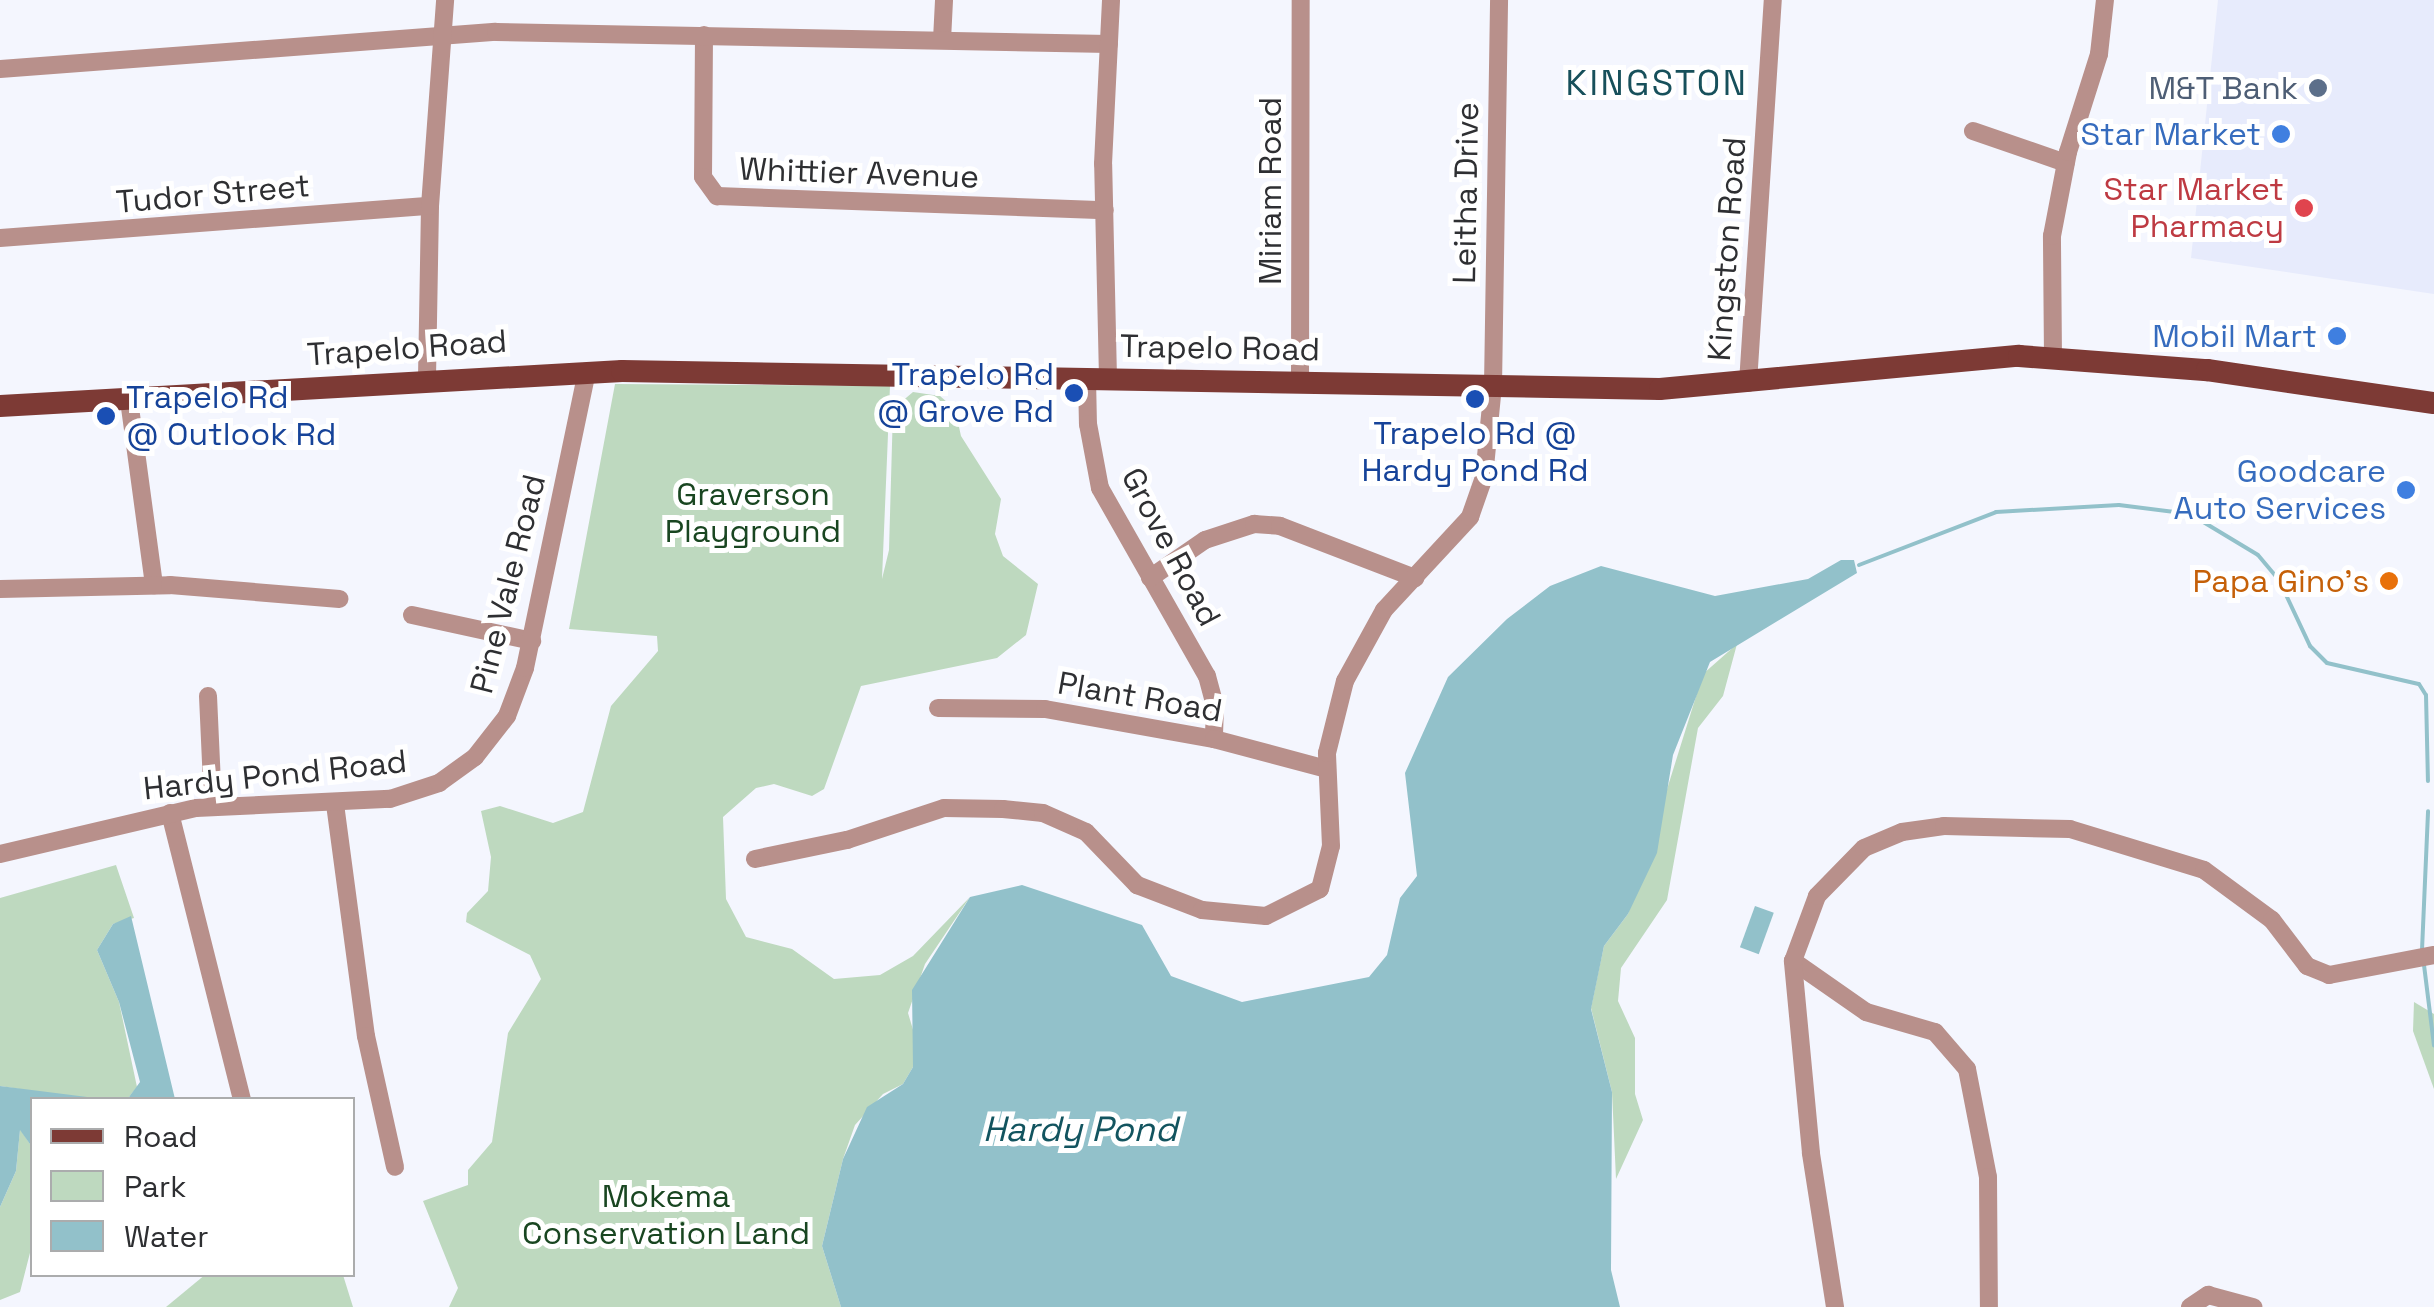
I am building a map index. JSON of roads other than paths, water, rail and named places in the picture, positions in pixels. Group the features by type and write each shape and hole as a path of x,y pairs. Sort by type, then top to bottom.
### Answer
{"main road":[{"name":"Trapelo Road","path":"0,406 427,378 588,372 1660,390 1958,360 2052,358 2207,370 2434,402"}],"street":[{"path":"427,378 430,206 445,0"},
{"path":"942,40 944,0"},
{"name":"Grove Road","path":"1111,0 1098,378 1088,424 1100,488 1207,676 1214,739"},
{"name":"Miriam Road","path":"1300,382 1301,0"},
{"name":"Leitha Drive","path":"1493,386 1499,0"},
{"name":"Kingston Road","path":"1748,383 1773,0"},
{"path":"2052,358 2052,236 2066,163 2099,54 2106,0"},
{"path":"0,68 443,38 704,35 1109,44"},
{"name":"Whittier Avenue","path":"704,35 704,177 717,196 1105,210"},
{"path":"1973,131 2066,163"},
{"name":"Tudor Street","path":"0,238 430,206"},
{"name":"Pine Vale Road","path":"439,783 497,732 518,694 588,372"},
{"path":"755,858 847,840 944,808 1043,814 1086,832 1137,885 1202,910 1266,916 1306,900 1328,874 1327,769 1345,681 1384,610 1470,517 1480,494 1493,386"},
{"path":"129,400 154,584"},
{"path":"1150,578 1205,540 1254,524 1280,526 1415,578"},
{"path":"0,589 154,584 339,600"},
{"path":"412,615 532,641"},
{"path":"208,696 214,807"},
{"name":"Plant Road","path":"938,708 1045,708 1214,739 1327,769"},
{"name":"Hardy Pond Road","path":"0,854 170,812 390,799 439,783"},
{"path":"336,804 366,1036 395,1166"},
{"path":"170,812 241,1097"},
{"path":"1836,1307 1817,1202 1793,961 1817,896 1864,848 1902,832 1980,824 2070,829 2170,854 2246,896 2308,966 2329,975 2434,956"},
{"path":"1793,961 1866,1012 1936,1032 1966,1069 1988,1178 1990,1307"},
{"path":"2190,1307 2208,1295 2253,1307"}],"water":[{"name":"Hardy Pond","path":"1841,560 1854,560 1857,573 1710,662 1673,755 1657,853 1628,914 1604,946 1591,1009 1612,1092 1611,1270 1620,1307 841,1307 822,1246 843,1159 867,1107 903,1084 913,1067 912,990 970,897 1022,885 1142,925 1171,976 1242,1002 1369,977 1387,955 1400,898 1417,876 1405,773 1448,677 1507,619 1550,586 1601,566 1715,596 1808,579"},
{"path":"1755,906 1774,913 1759,954 1740,947"},
{"path":"131,916 175,1097 129,1097 140,1082 119,1002 97,950 113,924"},
{"path":"0,1086 87,1097 30,1097 30,1144 20,1130 16,1171 0,1207"}],"waterway":[{"path":"1859,565 1996,512 2119,505 2190,514 2258,555 2279,580 2310,646 2327,663 2419,684 2426,695 2428,781"},
{"path":"2422,950 2428,811"},
{"path":"2424,965 2434,1045"}],"place":[{"name":"M&T Bank","path":"2318,88"},
{"name":"Star Market","path":"2281,134"},
{"name":"Star Market Pharmacy","path":"2304,208"},
{"name":"Mobil Mart","path":"2337,336"},
{"name":"Trapelo Rd @ Grove Rd","path":"1074,393"},
{"name":"Trapelo Rd @ Hardy Pond Rd","path":"1475,399"},
{"name":"Trapelo Rd @ Outlook Rd","path":"106,416"},
{"name":"Goodcare Auto Services","path":"2406,490"},
{"name":"Papa Gino's","path":"2389,581"}],"district":[{"name":"KINGSTON","path":"1657,83"}],"park label":[{"name":"Graverson Playground","path":"753,514"},
{"name":"Mokema Conservation Land","path":"666,1216"}]}
